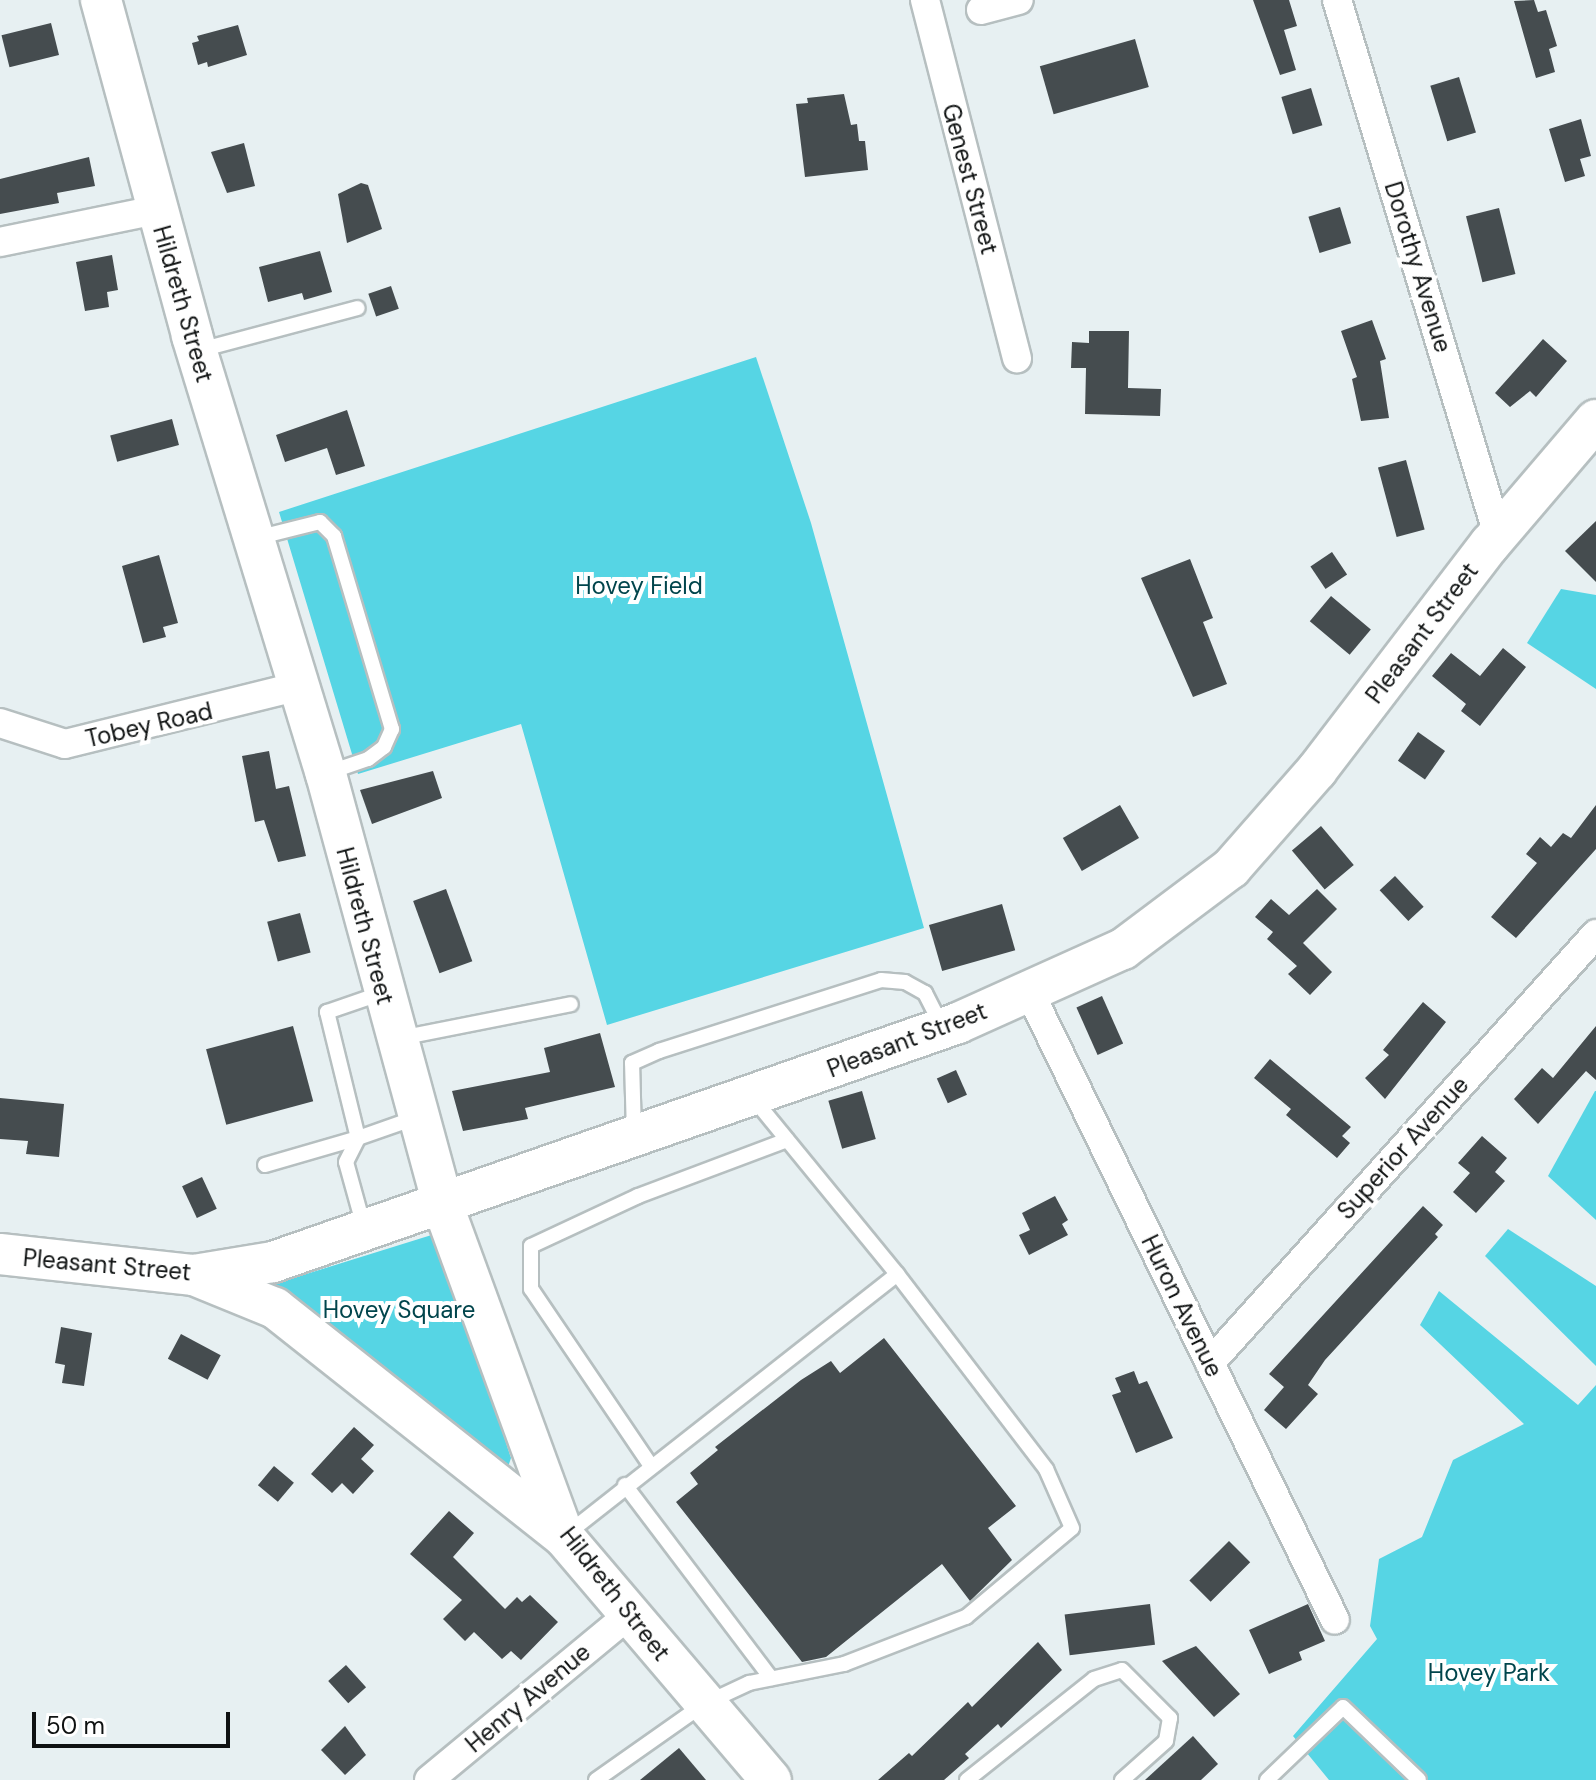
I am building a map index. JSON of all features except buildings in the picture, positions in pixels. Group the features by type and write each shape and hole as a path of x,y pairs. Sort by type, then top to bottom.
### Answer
{"main road":[{"name":"Hildreth Street","path":"101,0 196,351 326,774 395,1039 443,1206 564,1537 627,1616 771,1780"},
{"name":"Pleasant Street","path":"0,1254 194,1275 273,1262 443,1206 943,1029 1123,949 1231,868 1317,770 1498,535 1596,420"},
{"path":"194,1275 275,1308 564,1537"}],"street":[{"name":"Genest Street","path":"925,0 1017,358"},
{"path":"981,10 1019,0"},
{"name":"Dorothy Avenue","path":"1337,0 1498,535"},
{"path":"0,242 156,210"},
{"name":"Tobey Road","path":"0,723 65,744 299,686"},
{"name":"Superior Avenue","path":"1210,1363 1596,934"},
{"name":"Huron Avenue","path":"1029,991 1335,1620"},
{"name":"Henry Avenue","path":"429,1780 627,1616"}],"lane":[{"path":"196,351 358,308"},
{"path":"253,539 320,522 334,536 339,551 392,729 384,747 368,759 326,774"},
{"path":"634,1137 632,1063 659,1051 881,980 905,982 925,993 943,1029"},
{"path":"365,1231 346,1162 358,1138 327,1012 383,993"},
{"path":"395,1039 571,1004"},
{"path":"596,1780 704,1704 771,1678 844,1664 966,1617 1072,1528 1046,1469 897,1274 752,1097"},
{"path":"265,1165 418,1117"},
{"path":"651,1466 531,1289 531,1246 638,1196 787,1140"},
{"path":"564,1537 625,1485 897,1274"},
{"path":"625,1485 771,1678"},
{"path":"967,1780 1094,1679 1122,1670 1170,1718 1166,1741 1122,1780"},
{"path":"1273,1778 1343,1707 1419,1780"}],"green space":[{"name":"Hovey Field","path":"756,357 811,523 924,928 607,1025 521,724 358,774 279,512"},
{"path":"1561,589 1596,595 1596,689 1527,643"},
{"path":"1596,1091 1596,1220 1548,1176"},
{"path":"1508,1229 1596,1286 1596,1366 1485,1256"},
{"name":"Hovey Square","path":"438,1233 511,1458 508,1467 497,1468 271,1285"},
{"name":"Hovey Park","path":"1439,1291 1578,1405 1596,1385 1596,1780 1329,1780 1293,1736 1377,1639 1370,1626 1379,1559 1422,1537 1453,1460 1524,1424 1420,1325"}]}
